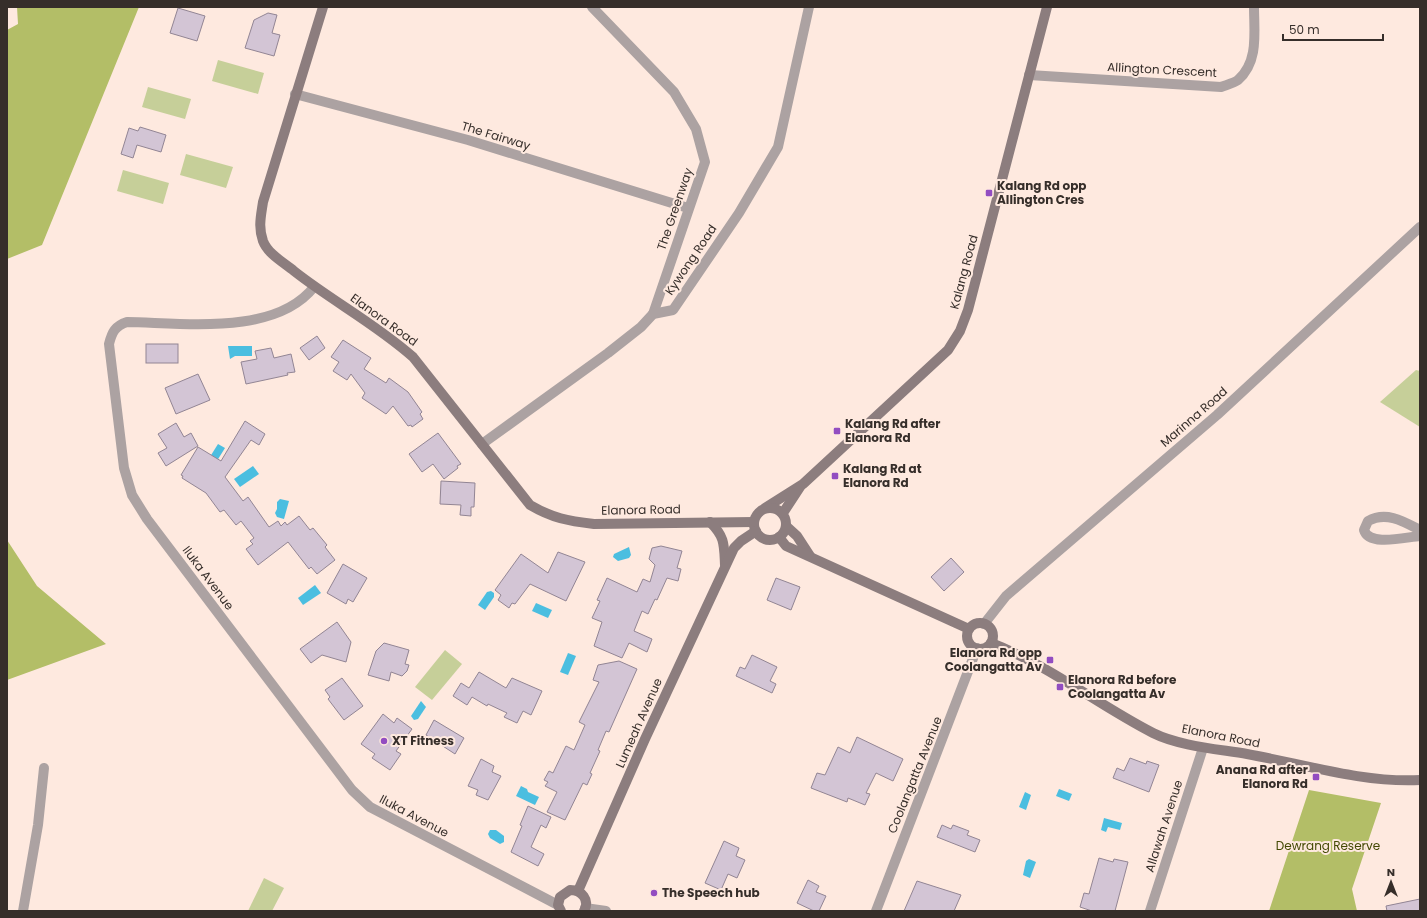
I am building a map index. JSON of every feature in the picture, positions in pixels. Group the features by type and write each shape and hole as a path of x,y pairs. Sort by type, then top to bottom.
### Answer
{"street":[{"name":"Elanora Road","path":"323,7 263,202 259,225 264,242 274,255 314,287 399,344 413,357 530,505 548,516 568,521 594,524 710,522 755,527"},
{"name":"The Greenway","path":"592,7 674,92 696,129 705,162 653,314"},
{"name":"Kywong Road","path":"653,314 672,310 739,213 778,147 810,7"},
{"name":"Kalang Road","path":"766,508 803,484 948,350 960,331 968,310 1047,7"},
{"name":"Allington Crescent","path":"1029,75 1221,87 1237,81 1247,69 1254,51 1254,7"},
{"name":"The Fairway","path":"295,94 468,140 688,208"},
{"name":"Marinna Road","path":"984,624 1006,596 1217,415 1420,226"},
{"name":"Iluka Avenue","path":"314,287 305,298 288,309 258,318 219,324 127,322 120,324 114,330 109,344 124,468 132,495 147,519 348,784 370,807 560,908"},
{"path":"482,444 608,353 641,327 653,314"},
{"name":"Kalang Road","path":"782,513 803,484"},
{"path":"725,567 741,541 755,527 758,514 766,508 775,508 782,513 786,519 786,526 779,537 766,539 760,536 755,527"},
{"path":"1420,530 1400,520 1384,517 1375,518 1368,521 1364,530 1369,537 1376,540 1420,536"},
{"path":"710,522 721,533 724,544 725,567"},
{"path":"786,526 797,536 810,556"},
{"path":"779,537 786,546 969,629"},
{"name":"Lumeah Avenue","path":"578,892 645,740 725,567"},
{"path":"975,623 984,624 990,629 992,634 991,643 983,649 977,648 969,641 967,633 969,629 975,623"},
{"name":"Elanora Road","path":"991,643 1018,653 1154,734 1203,748 1246,754 1386,780 1420,780"},
{"name":"Coolangatta Avenue","path":"876,911 977,648"},
{"name":"Allawah Avenue","path":"1150,911 1203,748"},
{"path":"23,911 38,825 44,768"},
{"path":"560,908 563,894 570,890 578,892 584,897 584,909 606,911"}],"green space":[{"path":"17,7 139,7 42,245 7,259 7,30 18,24"},
{"path":"218,60 264,73 258,94 212,81"},
{"path":"148,87 191,99 185,119 142,107"},
{"path":"186,154 233,167 226,188 180,175"},
{"path":"123,170 169,183 163,204 117,191"},
{"path":"1416,370 1420,371 1420,427 1380,402"},
{"path":"7,540 37,586 106,644 7,680"},
{"path":"445,650 462,664 432,700 415,687"},
{"name":"Dewrang Reserve","path":"1309,790 1381,803 1352,889 1357,911 1269,911"},
{"path":"264,878 284,888 272,911 248,911"}],"water":[{"path":"228,346 252,346 252,356 235,356 230,359"},
{"path":"218,444 225,448 215,464 208,460"},
{"path":"253,466 259,474 240,487 234,479"},
{"path":"280,499 289,501 284,519 277,517 275,513 277,509 277,502"},
{"path":"629,547 631,555 629,558 618,561 613,557 614,554"},
{"path":"315,585 321,593 303,605 298,598"},
{"path":"491,591 494,593 494,597 485,610 478,605 487,592"},
{"path":"536,603 552,610 548,618 532,611"},
{"path":"568,653 576,656 568,675 560,672"},
{"path":"421,701 426,707 418,719 414,720 411,716"},
{"path":"521,786 527,789 528,792 539,797 535,805 516,796"},
{"path":"1059,789 1072,794 1069,801 1056,796"},
{"path":"1025,792 1031,795 1026,810 1019,807"},
{"path":"1104,818 1122,823 1120,830 1108,827 1106,832 1101,830"},
{"path":"490,830 496,830 504,836 504,842 500,844 490,838 488,834"},
{"path":"1029,859 1036,862 1030,878 1023,875 1026,861"}],"building":[{"path":"178,8 205,16 197,41 170,33"},
{"path":"268,13 277,15 272,33 280,35 274,56 245,48 254,20"},
{"path":"140,127 166,135 161,152 137,145 133,158 121,154 129,128 138,131"},
{"path":"317,336 325,348 309,360 300,348"},
{"path":"343,340 371,358 364,369 386,383 389,378 408,392 422,412 420,414 423,419 412,427 411,425 408,426 393,406 386,414 362,398 365,393 351,374 347,380 333,371 339,362 331,357"},
{"path":"146,344 178,344 178,363 146,363"},
{"path":"271,348 274,358 291,354 295,372 287,373 288,375 246,384 241,362 257,359 255,351"},
{"path":"198,374 210,400 176,414 165,388"},
{"path":"245,421 265,434 259,445 251,440 225,477 243,501 248,497 269,527 278,521 281,526 285,522 287,525 299,516 310,530 313,528 327,545 325,547 335,560 317,574 311,567 309,569 288,542 258,565 246,549 253,544 250,541 254,538 241,521 236,525 224,510 220,512 206,493 182,478 183,476 181,475 198,447 221,461"},
{"path":"176,423 184,437 191,433 198,446 166,466 158,453 167,448 158,434"},
{"path":"438,433 461,464 444,479 433,464 422,472 409,454"},
{"path":"441,481 475,483 474,507 471,507 471,516 460,515 461,505 440,504"},
{"path":"661,546 682,551 677,568 681,569 678,581 667,578 657,600 655,599 648,614 642,611 634,631 652,639 647,652 629,643 622,658 594,646 602,622 592,618 600,601 597,600 607,578 637,592 643,579 650,582 655,565 649,559 652,548"},
{"path":"558,552 585,562 566,601 530,584 515,604 512,603 509,608 498,600 501,595 495,590 521,554 548,573"},
{"path":"951,558 964,572 944,591 931,577"},
{"path":"343,564 367,578 353,602 348,599 346,604 327,593"},
{"path":"776,578 800,587 791,610 767,600"},
{"path":"337,622 351,642 346,662 322,655 311,663 300,649"},
{"path":"384,643 409,650 405,664 409,665 407,671 402,676 391,672 389,681 368,675 376,651"},
{"path":"752,655 777,667 770,681 776,684 772,693 736,676 740,667 745,669"},
{"path":"619,661 637,669 609,732 606,731 598,750 600,751 590,773 592,774 587,785 583,783 565,820 547,812 557,792 545,786 548,782 544,780 549,771 553,773 566,746 574,750 585,725 579,722 599,682 593,680 598,665"},
{"path":"479,672 506,688 512,678 542,691 531,715 523,711 517,723 504,717 507,713 488,704 487,706 472,697 467,705 453,696 461,683 469,688"},
{"path":"342,678 363,706 344,720 328,699 330,697 325,690"},
{"name":"XT Fitness","path":"383,714 394,723 397,718 412,729 396,751 401,754 390,770 372,758 375,754 361,744"},
{"path":"434,720 464,738 455,754 426,735"},
{"path":"857,737 903,759 893,781 876,773 866,793 870,794 865,805 848,798 847,802 811,788 817,773 825,775 838,747 850,753"},
{"path":"1130,758 1146,764 1147,761 1159,765 1149,792 1113,778 1117,768 1124,771"},
{"path":"481,759 494,766 492,772 501,776 488,800 476,795 478,790 468,786"},
{"path":"528,806 551,817 546,828 541,825 531,847 544,854 538,866 511,852 522,826 520,825"},
{"path":"942,825 951,829 953,825 969,831 967,835 980,840 975,852 937,837"},
{"path":"724,841 739,848 736,856 745,860 737,878 728,874 721,890 705,883"},
{"path":"1099,858 1113,862 1114,859 1128,862 1115,911 1092,911 1080,907 1084,893 1089,894"},
{"path":"808,880 819,886 816,892 826,896 819,911 814,911 797,903"},
{"path":"917,881 961,895 954,911 904,911"},
{"path":"1420,899 1420,911 1387,911 1386,906"}],"place":[{"name":"Kalang Rd opp Allington Cres","path":"989,193"},
{"name":"Kalang Rd after Elanora Rd","path":"837,431"},
{"name":"Kalang Rd at Elanora Rd","path":"835,476"},
{"name":"Elanora Rd opp Coolangatta Av","path":"1050,660"},
{"name":"Elanora Rd before Coolangatta Av","path":"1060,687"},
{"name":"XT Fitness","path":"384,741"},
{"name":"Anana Rd after Elanora Rd","path":"1316,777"},
{"name":"The Speech hub","path":"654,893"}]}
